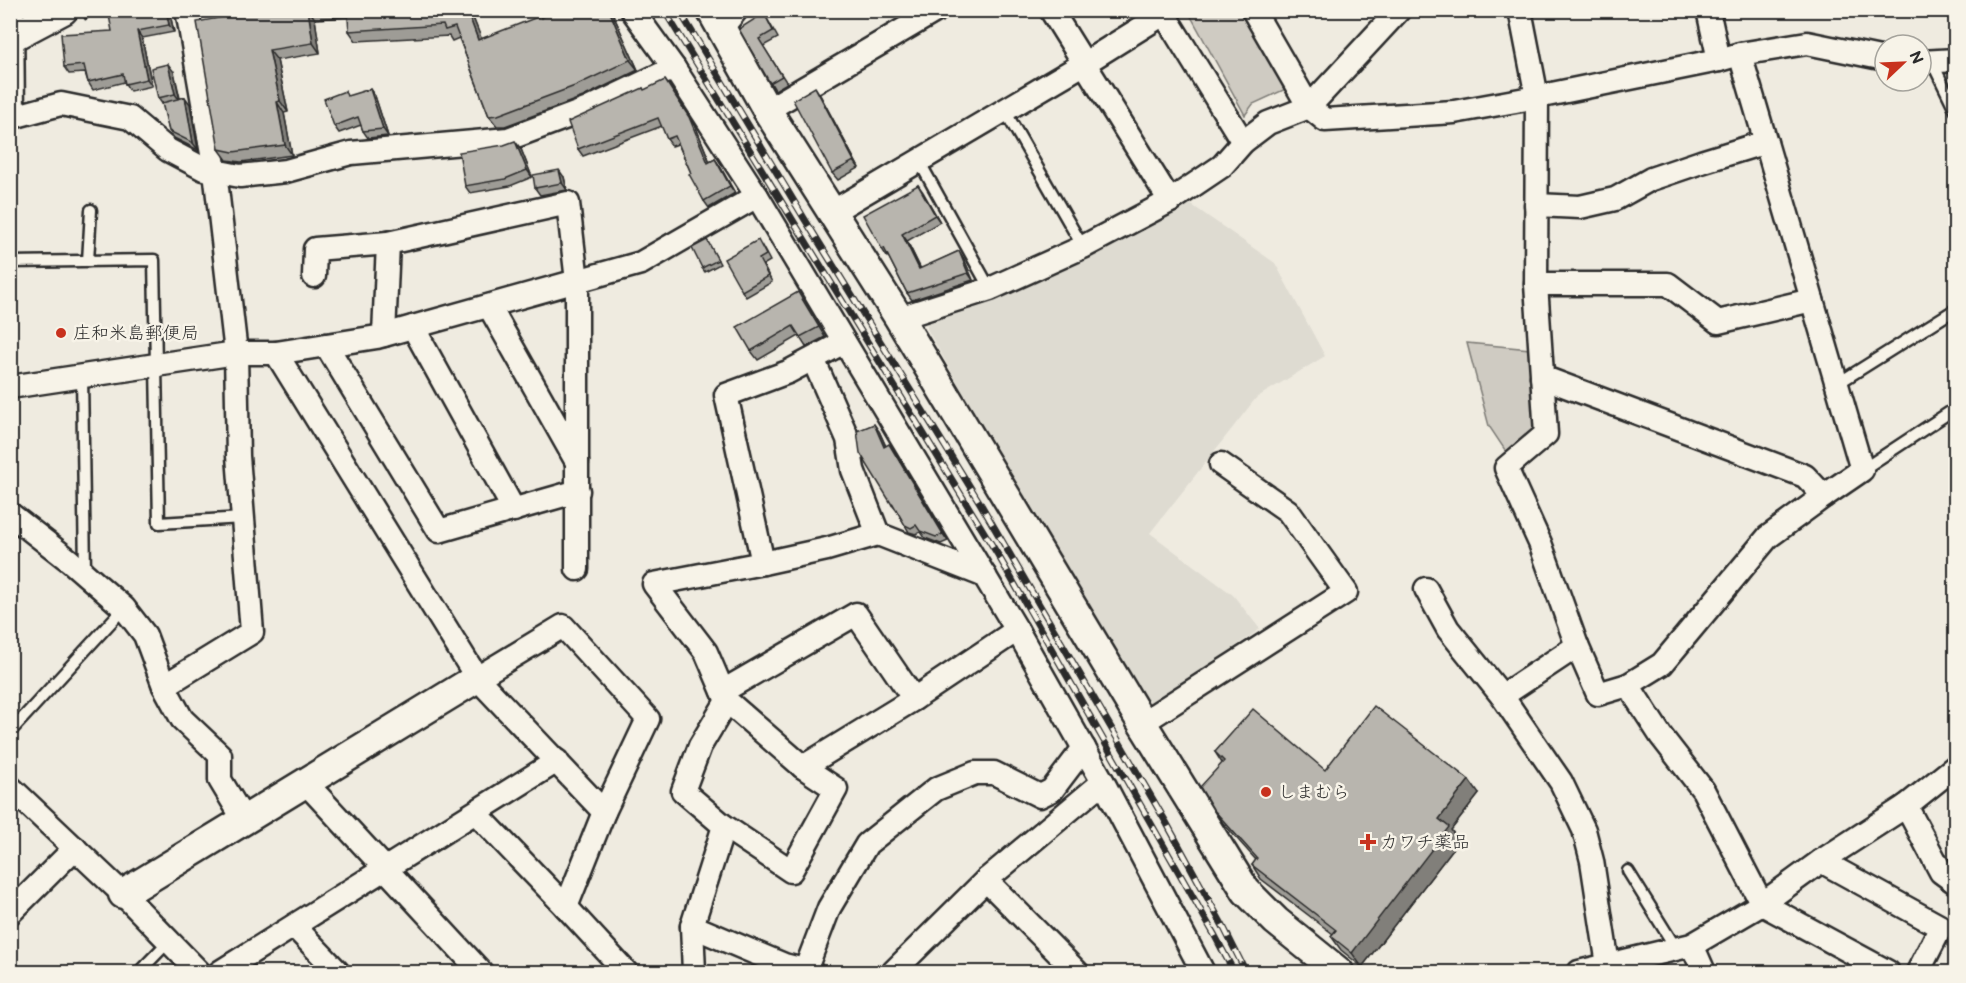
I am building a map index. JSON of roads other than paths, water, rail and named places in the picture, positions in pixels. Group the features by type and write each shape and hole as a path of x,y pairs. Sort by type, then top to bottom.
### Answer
{"street":[{"path":"63,10 12,29 12,118 61,104 130,118 168,150 204,169 240,176 286,171 351,153 508,139 588,109 674,68"},
{"path":"164,686 252,632 238,456 236,353 215,171 187,10"},
{"path":"632,10 674,68 758,196 985,576 1103,782 1203,972"},
{"path":"767,110 937,10"},
{"path":"1051,10 1170,201"},
{"path":"1253,10 1310,108 1325,120 1454,112 1807,44 1873,57"},
{"path":"899,318 990,289 1083,247 1170,201 1221,166 1243,142 1268,123 1310,108 1398,10"},
{"path":"1520,10 1537,97 1536,284 1545,434 1537,444 1506,468 1540,543 1577,646 1598,694 1628,686 1662,664 1768,537 1862,470 1766,142 1708,10"},
{"path":"832,212 1005,111 1167,12 1243,142"},
{"path":"718,22 767,110 899,318 1246,891 1276,921 1339,972"},
{"path":"1933,62 1956,60"},
{"path":"1536,205 1580,207 1616,199 1651,179 1766,142"},
{"path":"10,387 236,353 276,353 384,335 641,263 758,196"},
{"path":"314,276 315,249 388,243 568,203 577,281 577,569"},
{"path":"384,335 388,243"},
{"path":"1536,284 1668,284 1718,322 1812,300"},
{"path":"489,306 578,463"},
{"path":"413,327 514,510"},
{"path":"763,563 726,395 788,372 844,342"},
{"path":"326,345 439,531 578,491"},
{"path":"276,353 477,678 604,812"},
{"path":"813,359 848,439 853,470 878,534"},
{"path":"1542,377 1805,476 1824,496"},
{"path":"1143,723 1346,592 1288,512 1221,464"},
{"path":"10,514 124,608 145,635 164,686 182,719 220,755 220,780 244,820"},
{"path":"914,699 856,614 725,696 700,746 683,791 724,826 791,871 836,789 803,768 725,696 706,652 654,584 827,549 878,534 985,576"},
{"path":"1426,589 1448,629 1502,696 1561,782 1584,830 1592,861 1608,965"},
{"path":"123,894 563,626 648,719 604,812 566,907"},
{"path":"803,768 914,699 1017,630"},
{"path":"1502,696 1577,646"},
{"path":"1628,686 1661,736 1703,790 1762,904 1888,972"},
{"path":"692,926 783,965 808,972 829,908 867,844 936,789 975,773 994,773 1040,796 1052,790 1084,748"},
{"path":"219,972 476,813 557,760"},
{"path":"1579,972 1684,948 1762,904 1821,861 1906,806 1956,766"},
{"path":"305,782 481,972"},
{"path":"905,969 986,880 1103,782"},
{"path":"10,787 123,894 199,972"},
{"path":"1906,806 1941,872 1956,883"},
{"path":"476,813 626,972"},
{"path":"694,972 692,926 724,826"},
{"path":"10,913 75,848"},
{"path":"1821,861 1941,927 1918,972"},
{"path":"986,880 1077,972"},
{"path":"294,926 338,972"},
{"path":"1684,948 1704,972"}],"lane":[{"path":"718,22 744,10"},
{"path":"1933,72 1956,111"},
{"path":"1005,111 1083,247"},
{"path":"919,161 990,289"},
{"path":"88,261 91,210"},
{"path":"10,262 154,260 159,523 243,519"},
{"path":"1837,384 1956,309"},
{"path":"82,376 85,574"},
{"path":"1862,470 1956,408"},
{"path":"10,732 124,608"},
{"path":"1628,871 1684,948"},
{"path":"139,972 169,941"}],"railway":[{"path":"664,10 998,555 1234,972"},
{"path":"679,10 980,503 1166,822 1246,972"}],"place":[{"name":"庄和米島郵便局","path":"61,333"},
{"name":"しまむら","path":"1266,792"},
{"name":"カワチ薬品","path":"1368,842"}]}
